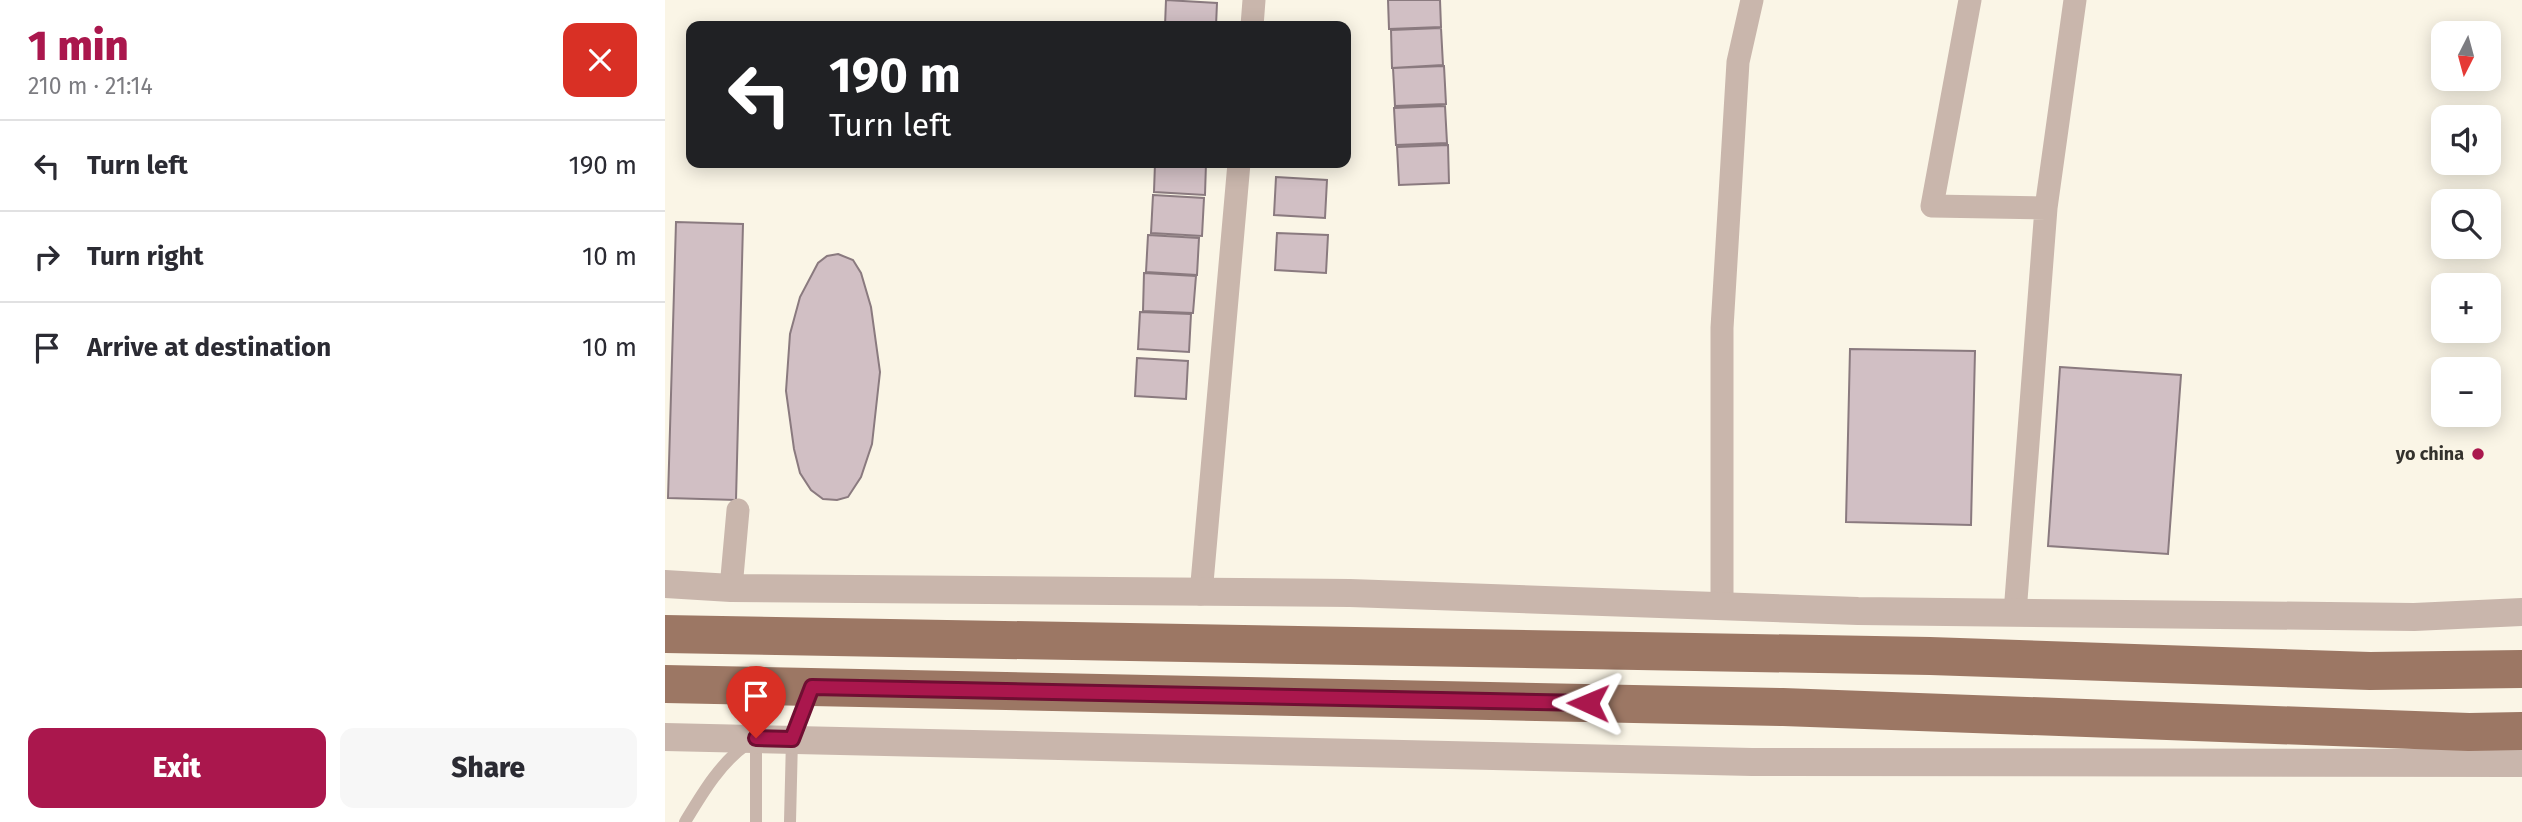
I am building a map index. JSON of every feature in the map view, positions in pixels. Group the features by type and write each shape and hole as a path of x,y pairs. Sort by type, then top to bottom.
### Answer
{"highway":[{"path":"665,634 1930,656 2370,671 2522,669"},
{"path":"665,684 1783,707 2469,732 2522,731"}],"street":[{"path":"1252,21 1254,0"},
{"path":"1721,606 1722,328 1738,62 1752,0"},
{"path":"1970,0 1932,206 2046,208"},
{"path":"2015,613 2046,208 2075,0"},
{"path":"1201,594 1239,168"},
{"path":"731,587 739,510"},
{"path":"665,584 1201,594 1350,593 2015,613 2414,617 2522,612"},
{"path":"665,737 1752,762 2522,763"}],"lane":[{"path":"743,686 756,738 756,822"},
{"path":"790,822 792,739 812,687"},
{"path":"685,822 731,755 756,738"}],"building":[{"path":"1166,0 1217,3 1216,21 1165,21"},
{"path":"1388,0 1440,0 1441,27 1389,29"},
{"path":"1441,28 1443,65 1392,68 1391,30"},
{"path":"1444,66 1446,104 1395,106 1393,68"},
{"path":"1445,106 1447,143 1396,145 1394,108"},
{"path":"1448,145 1449,183 1399,185 1397,147"},
{"path":"1155,168 1206,168 1205,195 1154,192"},
{"path":"1276,177 1327,180 1325,218 1274,215"},
{"path":"1153,195 1204,198 1202,236 1151,233"},
{"path":"676,222 743,224 736,500 668,498"},
{"path":"1277,233 1328,235 1326,273 1275,270"},
{"path":"1148,235 1199,238 1197,275 1146,272"},
{"path":"838,254 853,260 861,273 871,307 880,372 872,444 861,477 848,497 837,500 823,499 811,490 800,473 786,391 790,334 800,297 818,263 827,256"},
{"path":"1144,273 1196,276 1193,313 1143,311"},
{"path":"1140,312 1191,314 1189,352 1138,349"},
{"path":"1850,349 1975,351 1971,525 1846,522"},
{"path":"1137,358 1188,361 1186,399 1135,396"},
{"path":"2060,367 2181,375 2168,554 2048,546"}],"place":[{"name":"yo china","path":"2478,454"}],"route":[{"path":"756,738 792,739 812,687 1588,703"}]}
